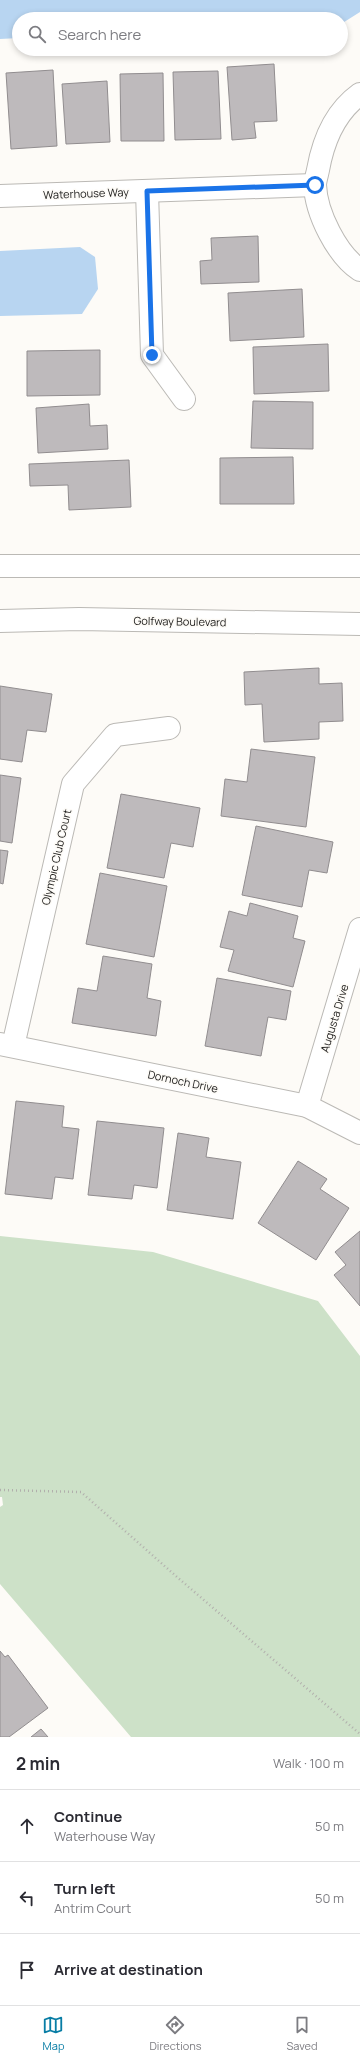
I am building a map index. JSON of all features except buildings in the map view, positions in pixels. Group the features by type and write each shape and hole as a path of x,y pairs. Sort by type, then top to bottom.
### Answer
{"street":[{"path":"360,94 336,119 322,148 315,185 320,212 334,242 360,270"},
{"name":"Waterhouse Way","path":"0,196 315,185"},
{"path":"147,191 152,355 184,399"},
{"path":"0,566 360,566"},
{"name":"Golfway Boulevard","path":"0,622 79,619 360,624"},
{"name":"Olympic Club Court","path":"7,1045 73,784 115,735 169,728"},
{"name":"Augusta Drive","path":"307,1106 360,929"},
{"name":"Dornoch Drive","path":"7,1045 307,1106 360,1134"}],"path":[{"path":"0,1490 81,1492 177,1577 360,1734"}],"green space":[{"path":"0,1236 153,1252 318,1301 360,1356 360,1737 131,1737 0,1584 0,1507 3,1505 2,1497 0,1497"}],"water":[{"path":"0,0 360,0 360,12 348,20 348,12 12,12 12,38 0,39"},
{"path":"80,247 95,257 98,289 82,314 0,316 0,251"}],"route":[{"path":"152,355 147,191 315,185"}]}
